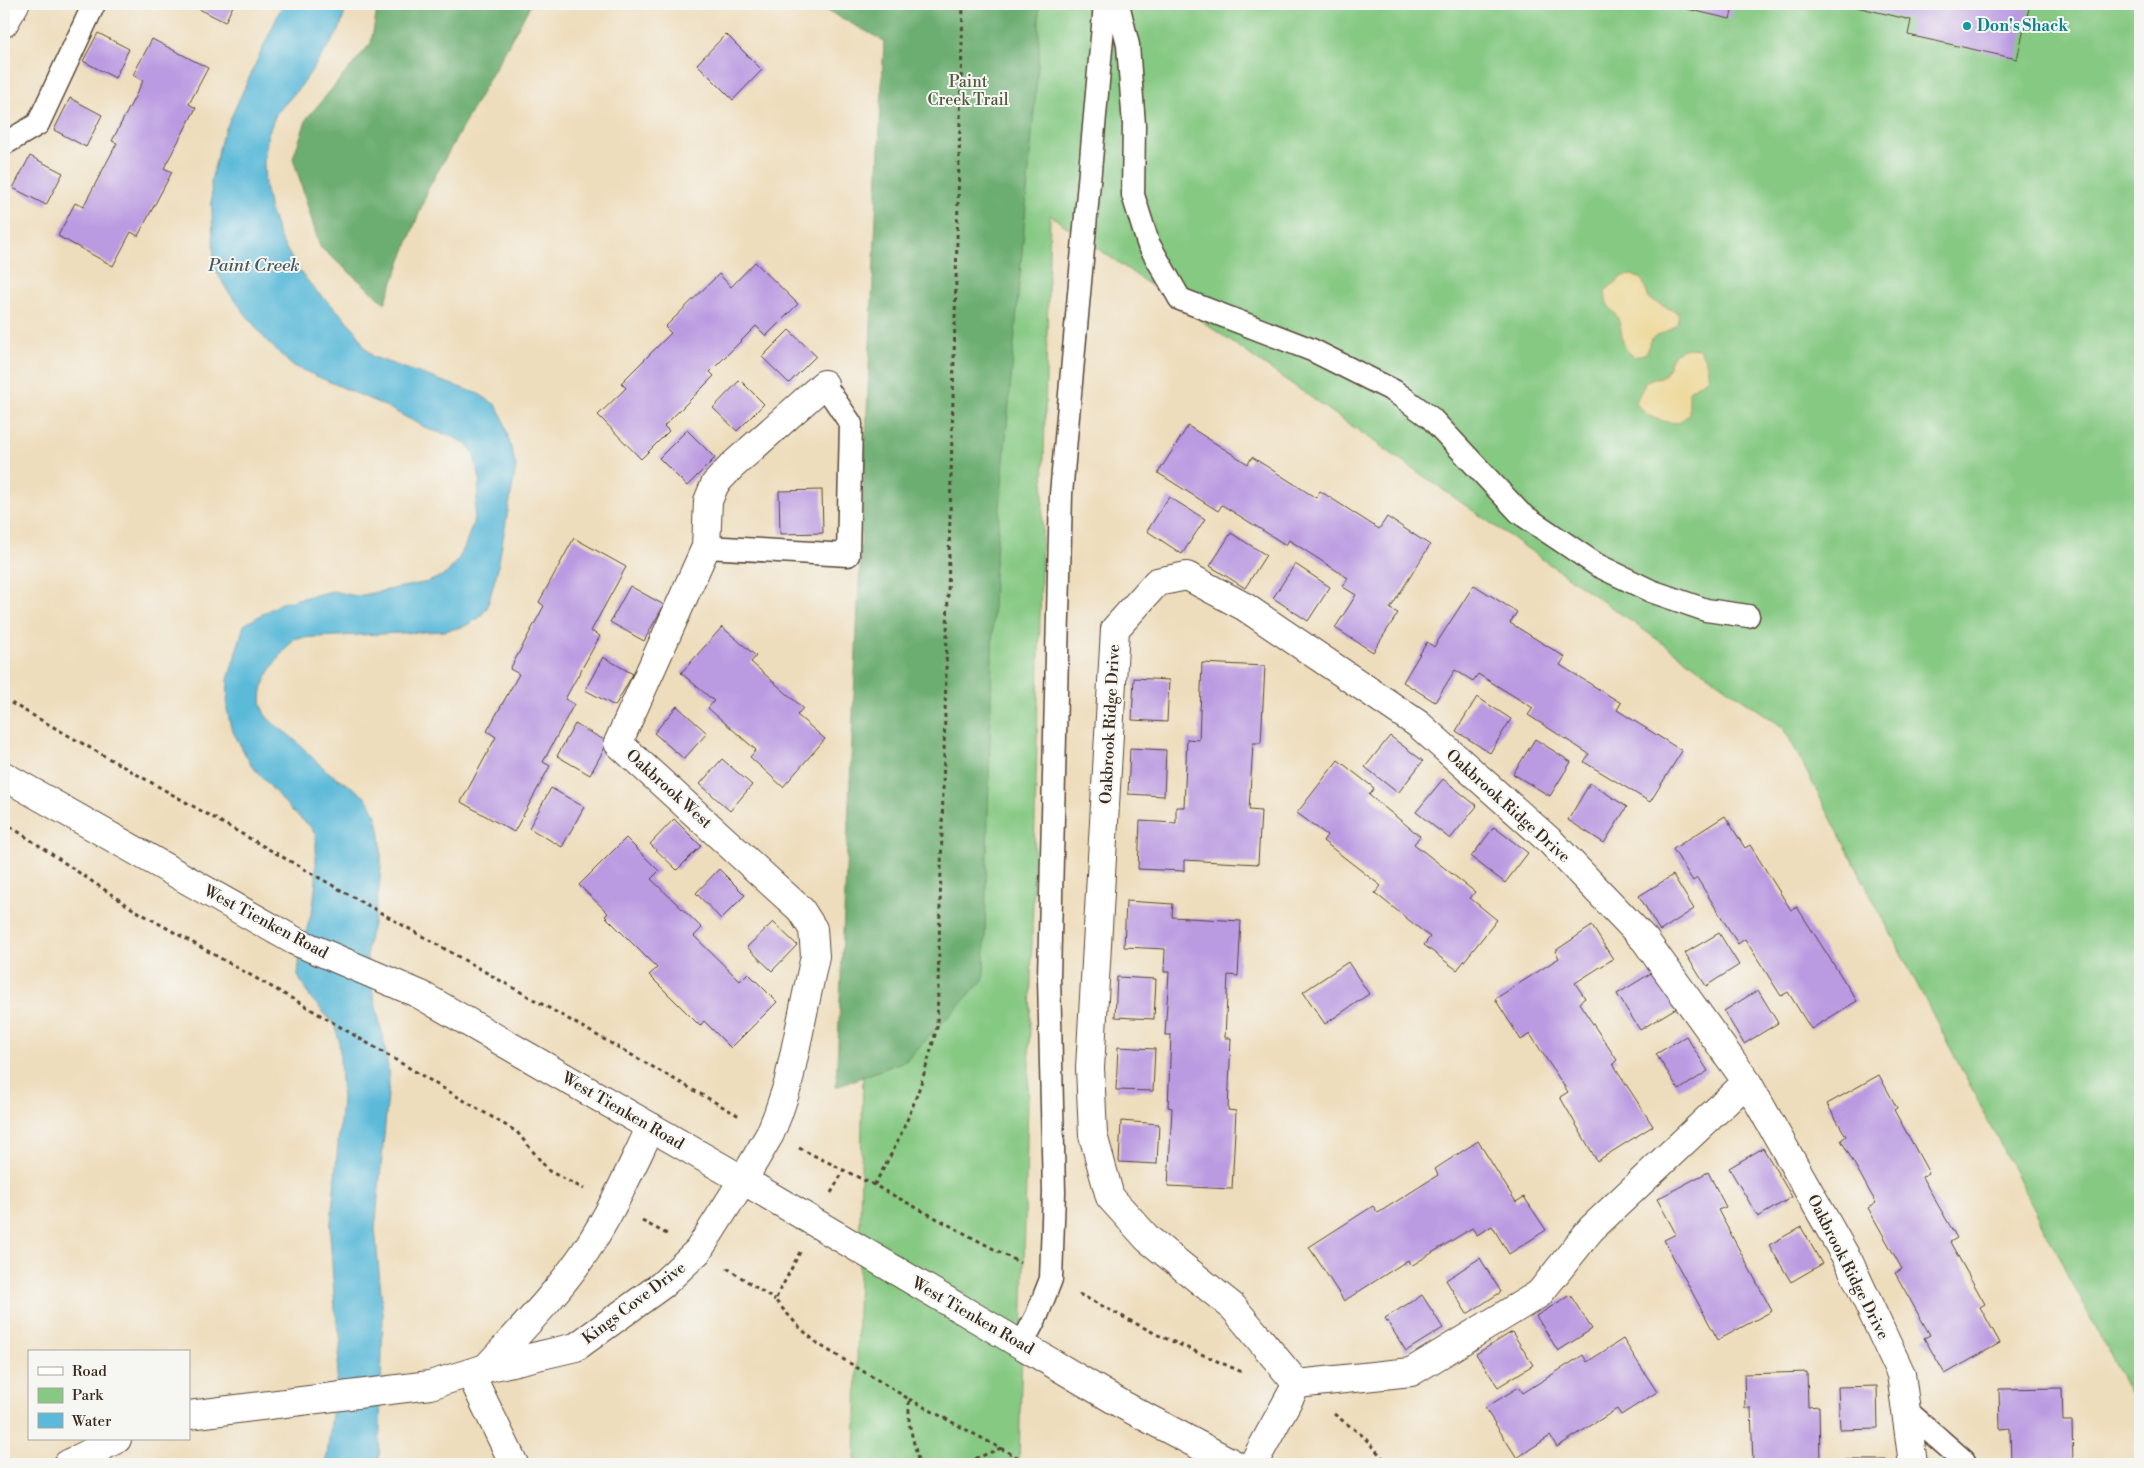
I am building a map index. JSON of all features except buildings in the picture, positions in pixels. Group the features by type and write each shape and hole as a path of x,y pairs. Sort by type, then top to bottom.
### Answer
{"street":[{"path":"4,23 15,4"},
{"name":"Oakbrook West","path":"743,1180 770,1134 788,1084 815,956 813,929 801,910 618,742 706,547 708,501 715,484 732,466 824,384"},
{"name":"Oakbrook Ridge Drive","path":"1297,1384 1233,1307 1148,1239 1110,1197 1093,1135 1090,1068 1115,629 1157,582 1188,576 1246,607 1418,724 1551,842 1645,940 1747,1082 1850,1264 1901,1374 1908,1411 1912,1464"},
{"name":"West Tienken Road","path":"4,776 296,941 419,994 743,1180 1123,1405 1234,1464"},
{"path":"1253,1464 1297,1384 1411,1372 1540,1294 1591,1230 1747,1082"},
{"path":"514,1464 478,1371 554,1295 587,1249 613,1205 651,1127"},
{"name":"Kings Cove Drive","path":"190,1416 430,1385 576,1347 662,1285 698,1251 743,1180"},
{"path":"68,1464 115,1440"}],"lane":[{"path":"4,144 38,124 94,4"},
{"path":"1022,1344 1038,1315 1051,1279 1054,1192 1050,977 1060,494 1105,4"},
{"path":"1118,4 1128,45 1134,125 1133,195 1148,243 1180,300 1312,350 1394,390 1431,418 1520,513 1597,565 1652,591 1706,610 1748,616"},
{"path":"706,547 848,555 851,424 824,384"},
{"path":"1908,1411 1964,1461 1964,1464"}],"path":[{"path":"802,1150 874,1184 913,1109 925,1078 937,1026 963,4"},
{"path":"4,699 283,855 455,956 738,1115"},
{"path":"4,822 133,909 300,1003 517,1132 549,1171 698,1251 775,1300 799,1327 818,1344 909,1399 1030,1464"},
{"path":"832,1192 844,1170"},
{"path":"775,1300 793,1266"},
{"path":"1231,1368 1246,1374"},
{"path":"909,1399 909,1422 919,1464"},
{"path":"1344,1420 1388,1464"},
{"path":"969,1464 977,1458 1001,1448"}],"green space":[{"path":"378,4 531,4 429,187 385,303 320,247 293,158 307,118 371,43"},
{"name":"Paint Creek Trail","path":"815,4 1039,4 1039,54 994,577 984,979 907,1060 836,1087 884,41"},
{"name":"Paint Creek Trail","path":"885,4 2140,4 2140,1413 1784,728 1050,215 1019,1464 855,1464"}],"sand":[{"path":"1632,275 1642,279 1649,299 1678,313 1677,323 1674,327 1651,339 1646,353 1635,357 1624,345 1618,319 1608,305 1605,291 1623,276"},
{"path":"1688,348 1699,349 1706,363 1708,378 1689,391 1689,414 1679,423 1666,422 1654,418 1644,412 1636,402 1646,381 1664,376 1674,355"}],"water":[{"name":"Paint Creek","path":"283,4 345,4 345,12 339,31 301,86 276,114 268,134 264,162 265,186 270,210 280,238 297,268 317,292 357,332 363,345 373,357 479,394 496,405 503,418 516,467 497,572 487,608 479,618 463,627 444,631 295,638 275,662 262,691 263,710 268,718 295,740 326,770 364,796 375,813 379,827 381,842 380,876 367,957 386,1052 389,1084 375,1229 383,1314 379,1464 326,1464 341,1340 335,1309 330,1234 342,1099 339,1040 334,1024 310,997 298,976 300,953 313,907 316,880 316,836 310,826 293,812 251,765 231,728 227,709 228,680 244,625 281,603 332,591 357,596 428,582 446,574 457,562 465,546 473,523 480,479 473,452 465,443 449,435 430,430 385,406 291,365 265,339 227,290 214,267 211,181 222,137"}],"place":[{"name":"Don's Shack","path":"1967,26"}]}
